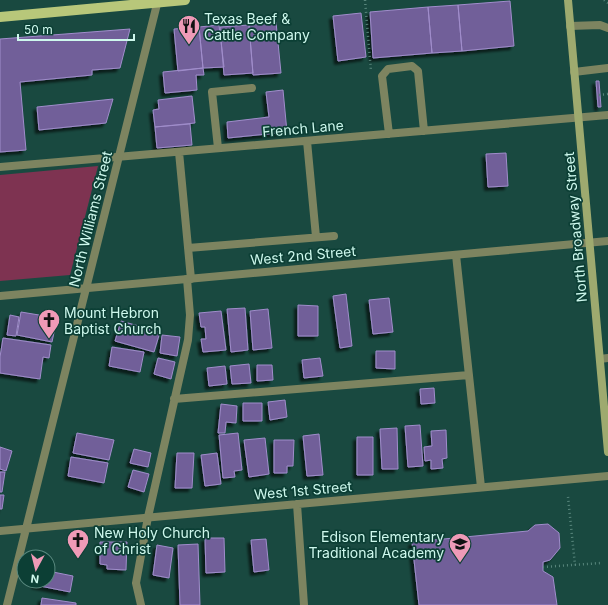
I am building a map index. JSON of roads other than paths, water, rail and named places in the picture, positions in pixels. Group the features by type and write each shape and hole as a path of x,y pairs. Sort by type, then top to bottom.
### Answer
{"main road":[{"path":"0,17 158,1 185,0"}],"street":[{"name":"North Broadway Street","path":"568,0 590,242 604,358 608,452"},
{"name":"North Williams Street","path":"7,605 85,288 158,1"},
{"path":"570,26 600,25 608,28"},
{"path":"389,134 382,76 388,69 412,66 418,71 424,131"},
{"path":"574,72 608,68"},
{"path":"218,148 212,92 252,88"},
{"name":"French Lane","path":"0,167 608,115"},
{"path":"307,141 316,237"},
{"path":"141,605 136,583 148,517 188,340 190,315 188,248 178,152"},
{"path":"188,248 334,236"},
{"name":"West 2nd Street","path":"0,296 608,241"},
{"path":"456,255 482,487"},
{"path":"174,399 469,375"},
{"name":"West 1st Street","path":"0,531 608,476"},
{"path":"297,504 304,605"}],"place":[{"name":"Texas Beef & Cattle Company","path":"189,46"},
{"name":"Mount Hebron Baptist Church","path":"49,340"},
{"name":"New Holy Church of Christ","path":"78,560"},
{"name":"Edison Elementary Traditional Academy","path":"460,564"}]}
